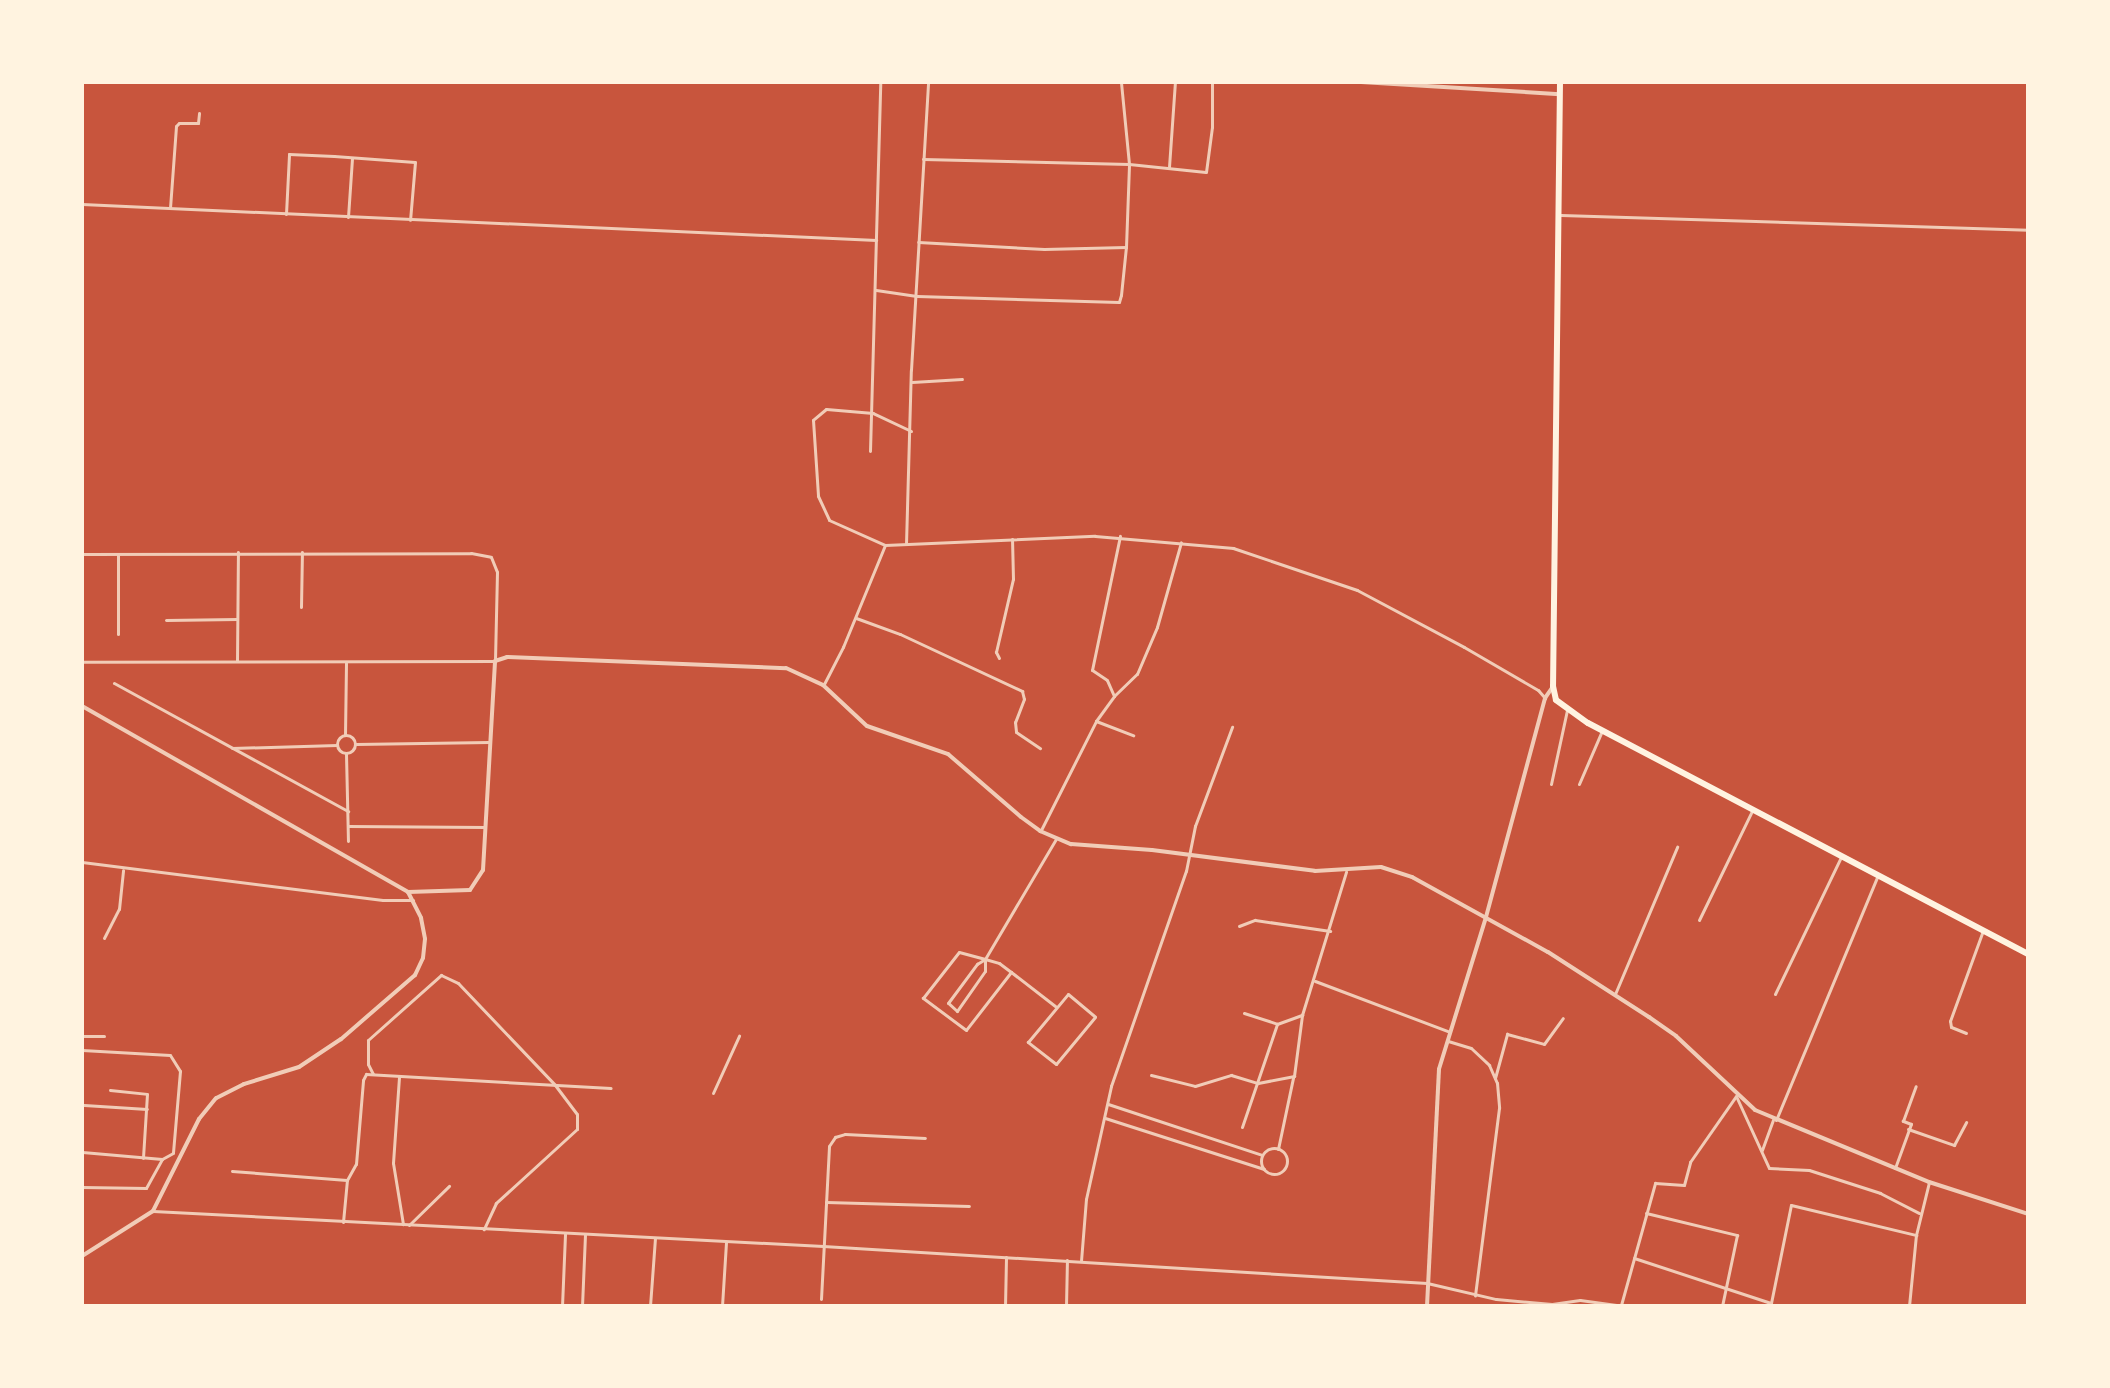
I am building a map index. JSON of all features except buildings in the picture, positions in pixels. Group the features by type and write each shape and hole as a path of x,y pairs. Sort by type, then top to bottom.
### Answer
{"main road":[{"path":"1560,82 1553,686 1556,700 1602,730 2028,954"}],"street":[{"path":"870,451 880,82"},
{"path":"906,544 928,82"},
{"path":"876,290 917,296 1119,302 1126,247 1129,164 1121,82"},
{"path":"1169,167 1175,82"},
{"path":"923,159 1129,164 1206,172 1212,127 1212,82"},
{"path":"1361,82 1560,94"},
{"path":"170,208 176,126 179,123 198,123 199,113"},
{"path":"286,214 289,154 415,162 410,220"},
{"path":"348,217 352,158"},
{"path":"82,204 876,240"},
{"path":"1557,214 2028,230"},
{"path":"918,242 1044,249 1126,247"},
{"path":"912,382 962,379"},
{"path":"911,431 873,413 826,409 813,420 818,496 829,520 885,545 1120,536 1233,548 1357,590 1464,647 1538,690 1545,698"},
{"path":"1114,696 1107,680 1092,670 1120,536"},
{"path":"999,658 996,652 1013,579 1012,539"},
{"path":"1040,831 1096,721 1114,696 1137,674 1157,627 1181,542"},
{"path":"823,685 856,618 885,545"},
{"path":"237,662 238,552"},
{"path":"301,607 302,552"},
{"path":"82,554 471,553 491,557 497,572 495,661 483,870 470,890 408,892"},
{"path":"118,554 118,634"},
{"path":"856,618 900,634 1022,691 1024,699 1015,722 1016,732 1040,748"},
{"path":"166,620 237,619"},
{"path":"82,662 495,661 507,657 786,668 823,685 867,726 948,754 1040,831 1056,839 1092,848 1188,854 1315,871 1346,872 1374,867 1401,873 1486,917 1615,995 1676,1036 1736,1096 1775,1120 1929,1182 2028,1214"},
{"path":"337,745 345,735 346,661"},
{"path":"114,683 348,811"},
{"path":"1427,1306 1439,1069 1486,917 1545,698 1553,686"},
{"path":"82,706 408,892 425,939 423,958 415,975 314,1059 228,1090 216,1098 199,1119 153,1211 82,1256"},
{"path":"1551,784 1567,709"},
{"path":"1096,721 1133,735"},
{"path":"1081,1261 1086,1199 1108,1104 1147,979 1186,871 1195,826 1232,727"},
{"path":"1579,784 1602,730"},
{"path":"345,735 356,744 489,742"},
{"path":"346,754 356,744"},
{"path":"232,748 337,745 346,754 348,841"},
{"path":"1699,920 1753,808"},
{"path":"348,826 485,827"},
{"path":"985,959 985,971 957,1011 948,1003 985,959 1056,839"},
{"path":"1615,995 1677,847"},
{"path":"1775,994 1842,854"},
{"path":"82,862 383,900 413,900"},
{"path":"104,938 119,909 123,869"},
{"path":"1278,1149 1294,1076 1302,1015 1315,981 1346,872"},
{"path":"1879,873 1775,1120 1762,1159 1769,1168 1809,1170 1880,1193 1919,1213"},
{"path":"1239,926 1255,920 1330,931"},
{"path":"1966,1033 1951,1027 1950,1021 1984,929"},
{"path":"1011,972 966,1030 923,998 959,952 999,963 1011,972 1055,1006"},
{"path":"373,1074 368,1064 368,1040 441,975 458,983 555,1085 577,1114 577,1129 496,1203 484,1229"},
{"path":"1315,981 1450,1032"},
{"path":"1068,994 1095,1017 1057,1064 1028,1043 1055,1006 1068,994"},
{"path":"1244,1013 1277,1024 1302,1015"},
{"path":"1495,1078 1507,1034 1544,1044 1563,1018"},
{"path":"1242,1127 1277,1024"},
{"path":"82,1036 104,1036"},
{"path":"713,1093 739,1036"},
{"path":"1448,1041 1471,1048 1489,1065 1495,1078 1499,1108 1475,1295"},
{"path":"82,1050 170,1055 178,1063 173,1153 162,1159 82,1152"},
{"path":"343,1222 347,1180 356,1164 366,1074 611,1088"},
{"path":"1151,1075 1195,1086 1231,1075 1258,1083 1294,1076"},
{"path":"399,1076 393,1163 403,1224"},
{"path":"1895,1168 1911,1124 1903,1121 1916,1086"},
{"path":"110,1090 144,1091 147,1109 143,1158"},
{"path":"1736,1096 1762,1152"},
{"path":"153,1211 823,1246 1427,1283 1475,1295 1552,1304 1580,1300 1622,1306 1655,1183 1684,1185 1690,1162 1736,1096"},
{"path":"1108,1104 1262,1155"},
{"path":"84,1105 147,1109"},
{"path":"1105,1118 1273,1174 1283,1170 1287,1159 1278,1149 1271,1148 1262,1155"},
{"path":"1908,1129 1954,1145 1966,1122"},
{"path":"821,1299 829,1146 835,1137 845,1134 925,1138"},
{"path":"1262,1155 1264,1169"},
{"path":"82,1187 146,1188 162,1159"},
{"path":"232,1171 347,1180"},
{"path":"1909,1306 1919,1213 1929,1182"},
{"path":"409,1225 449,1186"},
{"path":"826,1202 969,1206"},
{"path":"1634,1258 1771,1303 1791,1205 1916,1235"},
{"path":"1646,1213 1737,1235 1722,1306"},
{"path":"562,1306 565,1234"},
{"path":"582,1306 585,1235"},
{"path":"650,1306 655,1238"},
{"path":"722,1306 726,1242"},
{"path":"1005,1306 1006,1257"},
{"path":"1066,1306 1067,1260"}]}
